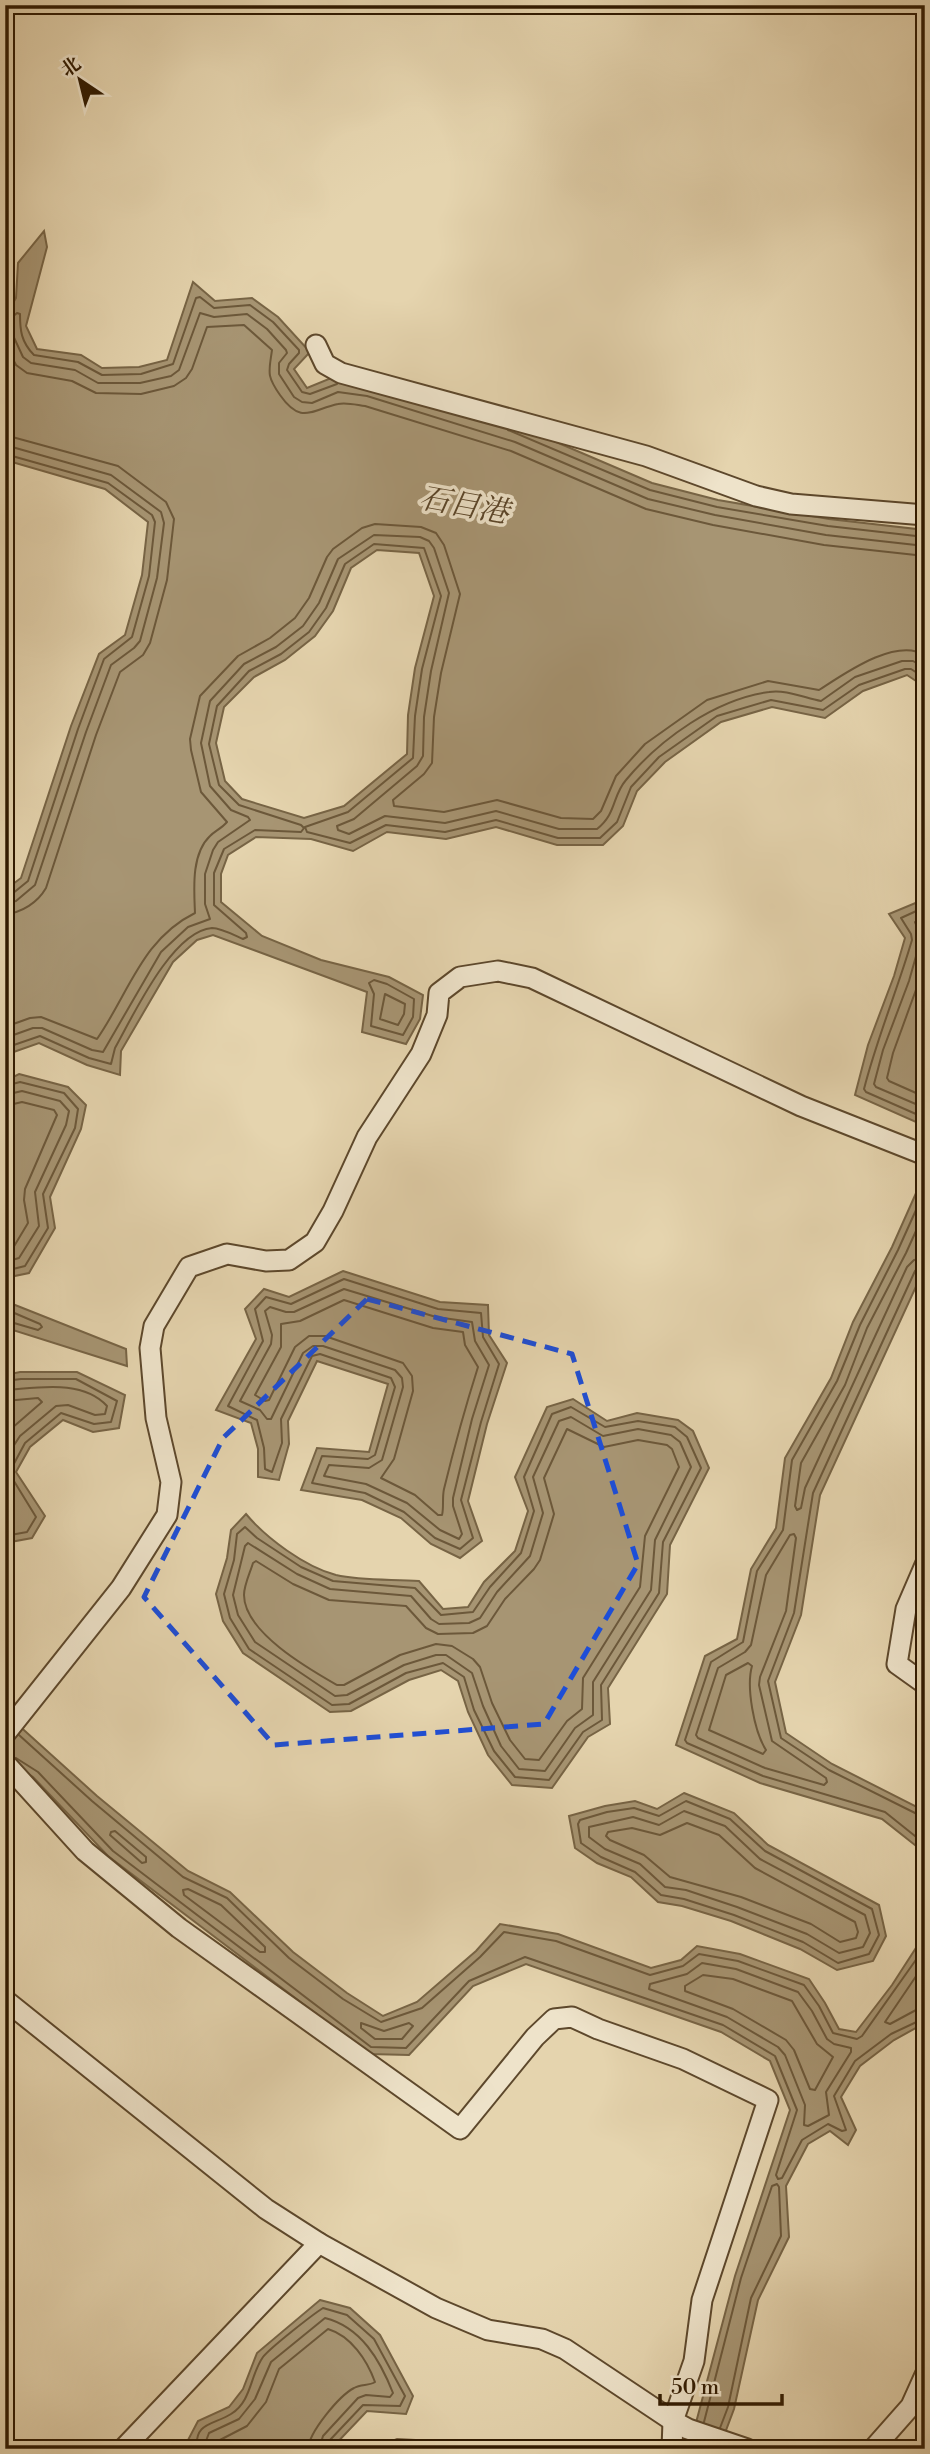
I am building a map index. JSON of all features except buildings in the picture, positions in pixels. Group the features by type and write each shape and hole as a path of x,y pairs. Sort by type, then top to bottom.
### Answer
{"street":[{"path":"316,345 325,364 341,373 646,456 756,496 791,504 925,515"},
{"path":"5,1734 121,1588 167,1515 171,1482 156,1418 149,1348 154,1326 189,1267 227,1254 266,1261 289,1260 315,1242 332,1212 366,1137 421,1054 437,1015 439,993 460,977 498,971 532,978 801,1106 925,1155"},
{"path":"925,1565 906,1609 897,1664 925,1684"},
{"path":"5,1763 85,1852 178,1928 460,2129 535,2037 554,2019 572,2017 682,2059 768,2100 702,2300 694,2361 681,2425 672,2449"},
{"path":"5,2000 266,2209 319,2243 436,2308 488,2330 542,2339 565,2349 681,2425 747,2449"},
{"path":"123,2449 319,2243"},
{"path":"873,2449 911,2406 925,2375"}],"highlighted area":[{"path":"367,1299 572,1354 638,1564 544,1724 274,1745 144,1597 223,1438"}],"water":[{"name":"石目港","path":"44,231 47,247 26,326 37,349 81,355 102,368 139,367 167,360 193,282 215,301 252,298 278,317 310,352 294,369 307,388 336,376 521,427 652,483 718,500 829,519 925,530 925,687 907,675 863,691 825,718 772,707 721,722 665,762 637,791 623,826 603,845 557,845 496,827 446,839 387,832 353,851 311,839 256,837 228,855 221,874 221,902 262,936 321,960 389,977 423,995 420,1019 406,1044 362,1032 367,992 213,935 197,940 173,962 121,1051 120,1075 87,1065 39,1043 5,1055 5,890 21,878 71,726 99,654 125,635 142,575 148,522 105,489 5,460 5,316 16,298 18,263","holes":["377,550 419,553 434,596 415,668 408,715 407,754 344,806 304,818 242,799 225,781 216,743 224,707 254,677 285,660 315,636 333,611 351,568"]},
{"path":"925,899 925,1126 855,1095 868,1045 905,938 889,914"},
{"path":"19,1074 68,1087 86,1105 81,1129 50,1197 55,1228 29,1273 5,1278 5,1081"},
{"path":"925,1173 925,1267 820,1495 801,1615 775,1682 786,1733 832,1764 925,1811 925,1853 882,1819 760,1783 676,1745 705,1656 737,1639 751,1569 776,1528 785,1458 831,1378 853,1322 892,1247"},
{"path":"343,1271 440,1302 488,1305 489,1335 507,1363 487,1424 468,1501 482,1541 460,1558 431,1544 401,1518 362,1500 301,1490 317,1448 369,1452 388,1384 317,1361 288,1421 289,1444 279,1480 258,1477 258,1449 251,1423 216,1410 256,1339 245,1309 264,1289 289,1297"},
{"path":"5,1301 126,1349 127,1366 13,1330 5,1334"},
{"path":"20,1372 77,1372 125,1395 119,1428 93,1432 63,1420 30,1447 16,1472 45,1516 32,1538 5,1543 5,1375"},
{"path":"573,1399 607,1421 637,1413 678,1420 693,1431 709,1468 670,1545 667,1594 608,1688 610,1724 588,1737 552,1788 512,1785 488,1755 468,1712 458,1681 441,1670 409,1680 351,1711 330,1712 243,1653 223,1621 216,1594 227,1558 231,1530 246,1514 264,1533 287,1550 324,1571 356,1578 419,1581 443,1609 468,1607 484,1582 515,1551 528,1511 515,1477 547,1407"},
{"path":"5,1713 97,1796 188,1871 230,1892 293,1952 347,1993 383,2016 417,2002 476,1951 500,1924 558,1934 651,1968 681,1960 697,1946 740,1954 809,1979 839,2029 856,2032 892,1985 925,1934 925,2023 894,2040 860,2066 841,2097 856,2130 848,2145 830,2131 808,2144 786,2186 789,2237 758,2300 734,2409 719,2449 689,2449 735,2276 790,2110 770,2061 721,2032 526,1964 473,1986 409,2055 369,2054 108,1856 33,1777 5,1759"},
{"path":"684,1793 734,1813 768,1845 879,1905 886,1936 873,1961 837,1970 800,1949 731,1921 682,1906 658,1902 631,1877 597,1863 575,1848 569,1816 635,1801 657,1809"},
{"path":"320,2300 350,2308 380,2335 413,2396 406,2414 367,2411 331,2449 191,2449 188,2440 198,2421 229,2407 243,2389 257,2353"},
{"path":"397,2439 415,2440 422,2449 373,2449"}]}
